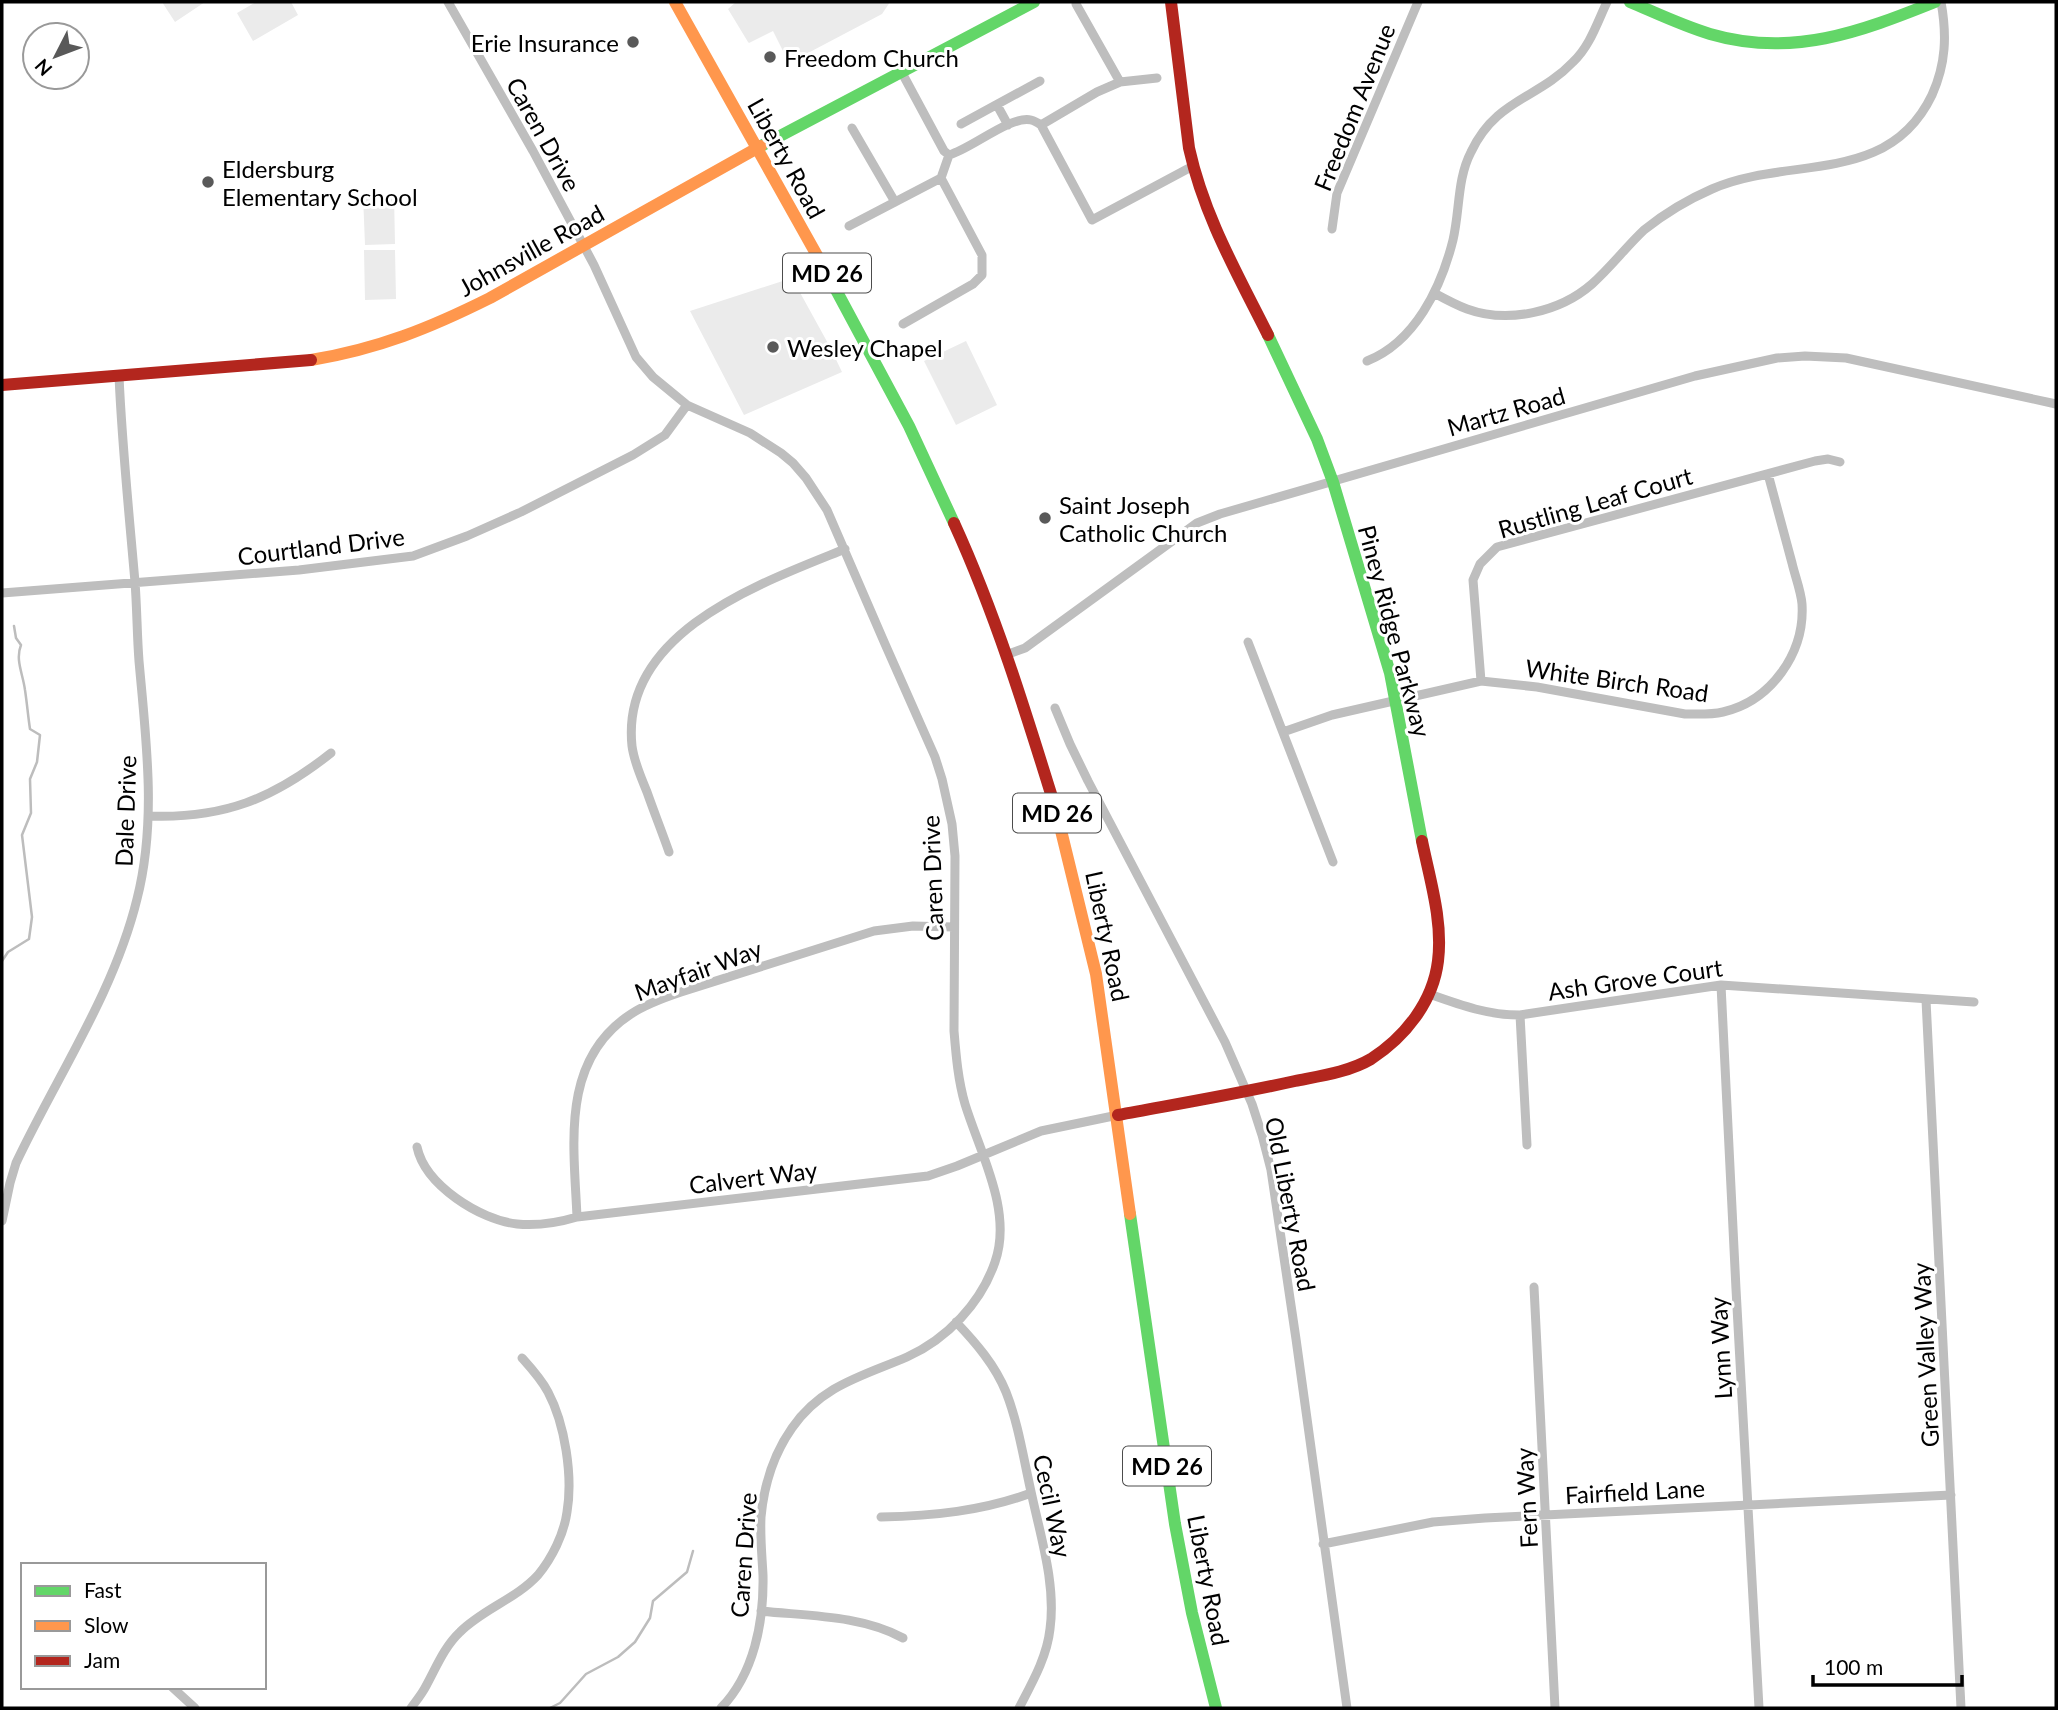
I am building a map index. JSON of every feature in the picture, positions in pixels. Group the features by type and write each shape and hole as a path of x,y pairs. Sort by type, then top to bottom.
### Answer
{"street":[{"name":"Caren Drive","path":"448,2 584,246 636,357 653,377 687,405 767,442 793,463 827,510 936,757 951,816 955,856 954,1031 965,1102 997,1195 1000,1241 996,1262 976,1301 938,1339 919,1351 837,1387 807,1410 793,1427 770,1469 765,1492 761,1519 761,1611 750,1664 743,1680 721,1708"},
{"name":"Liberty Road","path":"675,2 857,327 909,426 957,530 1006,655 1044,769 1083,911 1096,974 1177,1534 1192,1612 1216,1708"},
{"name":"Johnsville Road","path":"2,385 310,360 378,346 460,313 757,148 1034,2"},
{"name":"Piney Ridge Parkway","path":"1118,1115 1247,1093 1341,1071 1368,1060 1387,1048 1411,1024 1429,994 1438,962 1439,926 1390,673 1333,482 1317,439 1288,374 1215,231 1193,166 1171,2"},
{"name":"Freedom Avenue","path":"1332,229 1337,192 1418,2"},
{"path":"1367,361 1383,355 1406,335 1434,293 1453,239 1463,172 1474,146 1503,110 1573,62 1589,40 1606,2"},
{"path":"1630,2 1712,35 1789,43 1858,31 1935,2"},
{"path":"1434,293 1467,309 1486,314 1524,314 1548,309 1571,299 1592,284 1646,229 1681,205 1713,188 1744,178 1847,162 1876,152 1897,140 1914,125 1927,106 1942,69 1946,34 1941,2"},
{"path":"1076,4 1120,82"},
{"path":"901,71 944,151 949,155"},
{"path":"1041,125 1097,92 1120,82 1157,78"},
{"path":"961,124 1040,81"},
{"path":"997,105 1008,125"},
{"path":"849,226 941,178 949,155 1021,120 1031,120 1041,125 1092,220 1193,166"},
{"path":"852,128 895,202"},
{"path":"903,324 973,284 982,275 982,255 941,178"},
{"name":"Martz Road","path":"1006,655 1025,648 1197,523 1220,514 1695,376 1777,358 1846,358 2056,404"},
{"name":"Dale Drive","path":"2,1221 16,1164 87,1026 121,948 138,898 146,844 146,726 122,449 119,376"},
{"name":"Courtland Drive","path":"2,593 287,571 413,556 521,512 632,455 665,435 687,405"},
{"name":"Rustling Leaf Court","path":"1481,681 1473,580 1480,564 1497,547 1815,461 1828,459 1840,463"},
{"name":"White Birch Road","path":"1283,732 1332,715 1481,681 1537,687 1685,714 1725,712 1745,703 1778,680 1802,632 1802,602 1768,474"},
{"path":"669,852 632,749 637,701 651,667 675,639 724,604 773,579 845,549"},
{"path":"1248,642 1333,862"},
{"name":"Old Liberty Road","path":"1055,708 1088,781 1225,1042 1262,1135 1270,1170 1296,1339 1347,1708"},
{"path":"148,816 193,816 259,799 315,766 331,753"},
{"name":"Mayfair Way","path":"577,1217 574,1140 577,1090 596,1048 608,1033 630,1014 652,1002 681,992 874,931 913,926 954,927"},
{"name":"Ash Grove Court","path":"1429,994 1473,1010 1500,1015 1520,1015 1721,985 1974,1002"},
{"name":"Lynn Way","path":"1721,985 1759,1708"},
{"name":"Green Valley Way","path":"1926,1000 1961,1708"},
{"path":"1520,1015 1527,1145"},
{"name":"Calvert Way","path":"416,1147 423,1164 441,1186 484,1215 503,1221 553,1224 577,1217 916,1178 941,1172 1041,1131 1118,1115"},
{"name":"Fern Way","path":"1534,1287 1555,1708"},
{"name":"Cecil Way","path":"956,1322 983,1353 1006,1392 1046,1564 1051,1618 1044,1653 1019,1708"},
{"path":"411,1708 425,1688 439,1659 458,1633 516,1594 537,1575 552,1554 562,1533 567,1512 568,1486 564,1439 548,1391 522,1357"},
{"path":"881,1517 972,1509 1031,1493"},
{"name":"Fairfield Lane","path":"1323,1544 1433,1522 1951,1495"},
{"path":"761,1611 866,1625 903,1638"},
{"path":"174,1689 195,1708"}],"shaded area":[{"path":"162,2 205,2 175,22"},
{"path":"256,2 291,2 298,15 253,41 237,13"},
{"path":"736,2 890,2 882,14 789,63 773,31 748,42 728,9"},
{"path":"363,195 394,195 395,244 365,245"},
{"path":"364,250 395,250 396,299 365,300"},
{"path":"792,278 842,372 744,415 690,311"},
{"path":"966,341 997,405 956,425 924,361"}],"waterway":[{"path":"2,961 8,952 29,939 32,917 22,835 31,813 30,779 37,762 40,735 30,729 19,662 21,645 16,638 14,626"},
{"path":"550,1708 560,1703 586,1674 618,1657 635,1642 650,1618 653,1601 687,1572 693,1551"}],"traffic: fast":[{"path":"761,146 1034,2"},
{"path":"1630,2 1710,34 1740,41 1769,43 1797,42 1852,32 1935,2"},
{"path":"828,275 909,426 954,523"},
{"path":"1268,335 1317,439 1333,482 1390,673 1422,841"},
{"path":"1130,1214 1175,1524 1192,1613 1216,1708"}],"traffic: slow":[{"path":"675,2 828,275"},
{"path":"311,360 381,343 468,309 761,146"},
{"path":"1056,810 1096,974 1130,1214"}],"traffic: jam":[{"path":"1171,2 1189,148 1195,173 1222,244 1268,335"},
{"path":"2,385 311,360"},
{"path":"954,523 997,629 1056,810"},
{"path":"1118,1115 1334,1073 1371,1059 1395,1040 1424,1004 1438,961 1439,931 1422,841"}],"place":[{"name":"Erie Insurance","path":"633,42"},
{"name":"Freedom Church","path":"770,57"},
{"name":"Eldersburg Elementary School","path":"208,182"},
{"name":"Wesley Chapel","path":"773,347"},
{"name":"Saint Joseph Catholic Church","path":"1045,518"}]}
